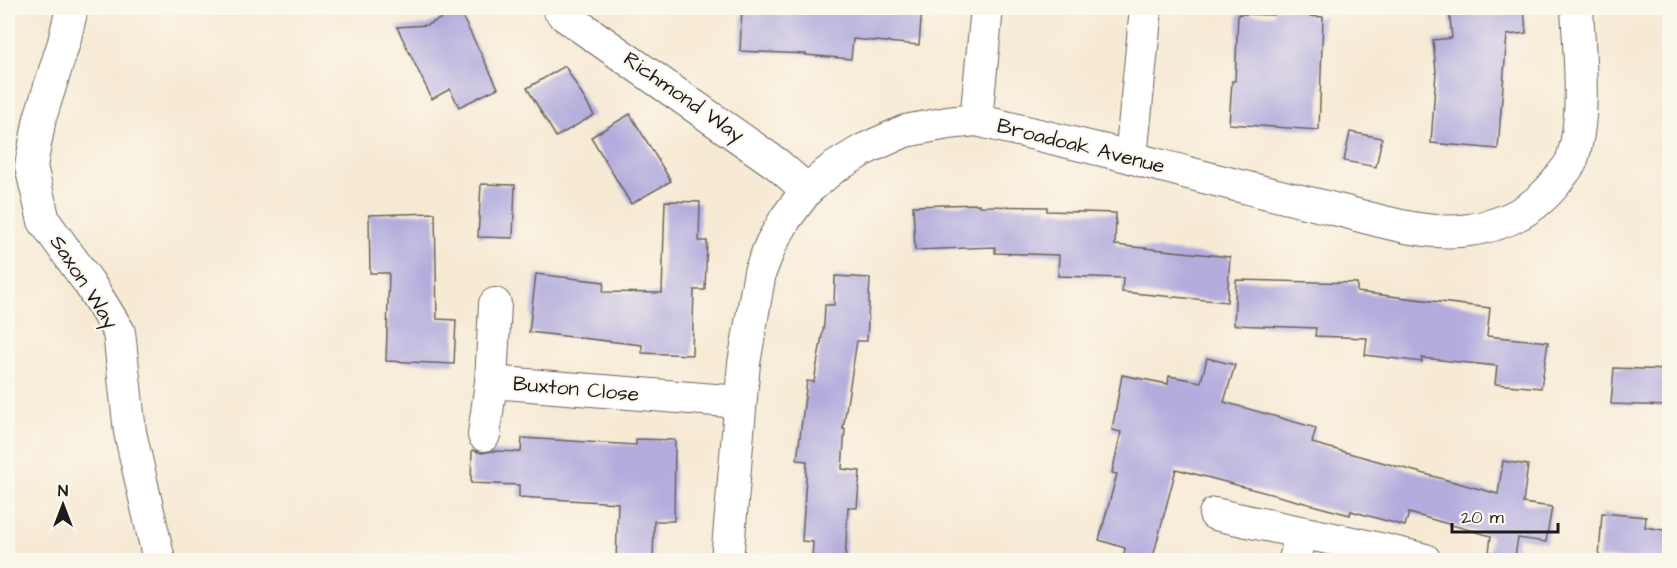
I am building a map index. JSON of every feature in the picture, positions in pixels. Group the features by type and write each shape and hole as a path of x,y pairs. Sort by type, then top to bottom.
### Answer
{"street":[{"name":"Saxon Way","path":"72,8 64,42 40,118 31,166 44,221 89,284 118,332 130,432 159,561"},
{"name":"Richmond Way","path":"558,8 564,15 777,164 807,190"},
{"path":"976,120 987,8"},
{"path":"1131,157 1146,8"},
{"name":"Broadoak Avenue","path":"727,561 740,402 751,315 760,272 771,244 786,218 807,190 831,170 904,131 976,120 1131,157 1252,190 1412,227 1442,231 1467,231 1511,219 1533,206 1549,193 1570,164 1576,142 1579,111 1577,8"},
{"name":"Buxton Close","path":"495,304 491,382 740,402"},
{"path":"484,435 491,382"},
{"path":"1215,514 1298,547 1384,549 1425,561"}],"building":[{"path":"742,8 922,8 919,45 853,39 851,59 740,51"},
{"path":"1275,8 1310,8 1309,16 1323,17 1319,130 1229,124 1232,81 1235,81 1238,14 1274,15"},
{"path":"1449,8 1524,8 1526,33 1507,35 1498,149 1431,143 1436,72 1433,40 1452,38"},
{"path":"459,10 498,88 459,107 450,89 432,99 397,27 427,25"},
{"path":"565,66 594,115 556,137 527,88"},
{"path":"630,114 671,181 631,204 591,137"},
{"path":"1350,132 1382,138 1376,167 1344,161"},
{"path":"481,184 515,185 513,238 478,237"},
{"path":"665,201 700,202 699,241 707,241 705,290 694,290 692,355 642,353 642,345 529,332 536,274 604,282 603,292 662,293"},
{"path":"979,204 979,206 1047,207 1047,211 1116,213 1115,245 1230,257 1227,302 1122,292 1123,278 1058,276 1059,255 995,253 995,247 915,250 913,206"},
{"path":"435,213 437,319 456,320 454,364 386,361 389,273 370,273 369,215"},
{"path":"835,276 870,278 867,341 857,341 843,429 845,429 842,469 860,471 857,508 848,507 845,561 812,561 813,542 802,541 807,461 797,460 807,381 814,382 825,305 834,305"},
{"path":"1236,280 1357,283 1357,292 1490,308 1487,336 1548,342 1541,388 1495,384 1497,366 1422,358 1422,362 1365,355 1367,338 1315,336 1316,328 1234,325"},
{"path":"1207,358 1235,365 1224,402 1316,428 1312,443 1498,494 1503,461 1528,465 1523,503 1552,507 1546,542 1518,538 1515,556 1489,552 1491,536 1409,513 1405,526 1351,511 1350,515 1176,469 1152,561 1123,561 1125,548 1099,540 1117,474 1112,473 1121,432 1112,430 1122,375 1168,384 1169,376 1201,382"},
{"path":"1614,368 1670,370 1670,406 1611,404"},
{"path":"522,438 636,445 636,439 675,440 674,521 654,521 653,561 616,561 618,503 519,497 519,485 471,483 472,450 482,453 521,452"},
{"path":"1602,513 1646,517 1645,527 1670,531 1670,561 1599,558"}]}
